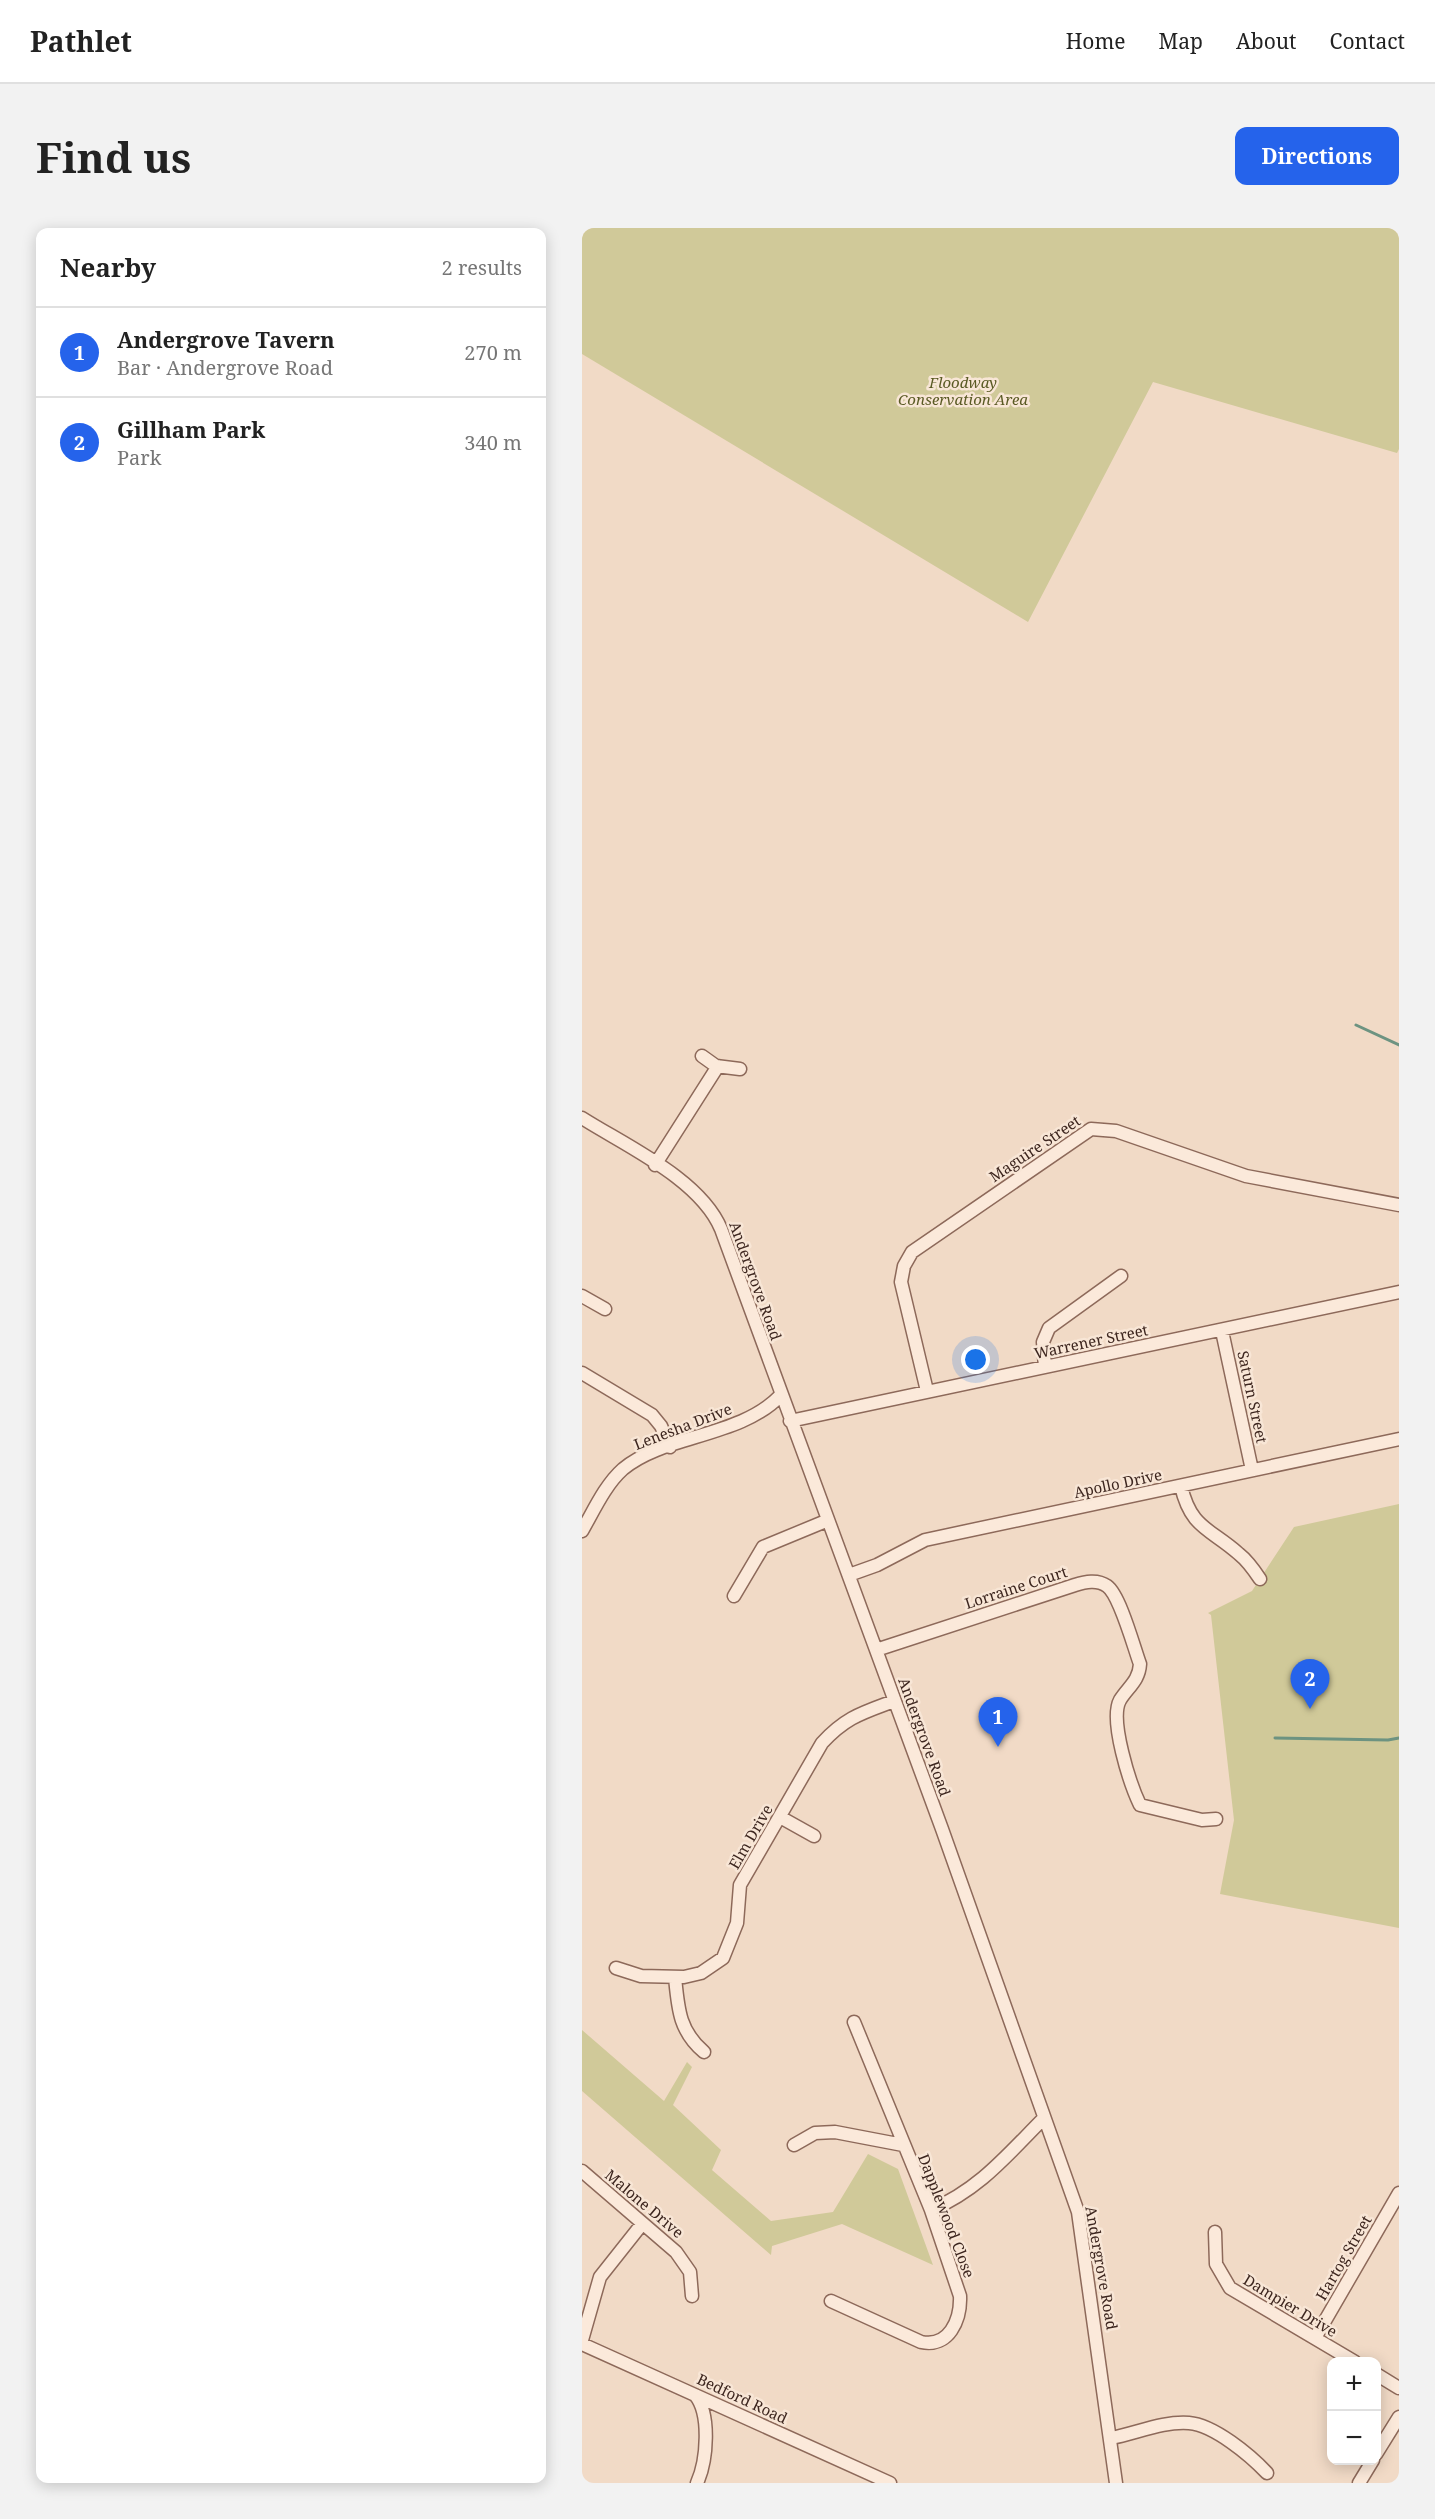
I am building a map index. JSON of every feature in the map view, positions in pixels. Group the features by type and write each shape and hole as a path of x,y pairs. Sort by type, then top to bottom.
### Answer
{"street":[{"path":"702,1056 718,1066 740,1069"},
{"path":"655,1164 718,1066"},
{"name":"Andergrove Road","path":"582,1118 695,1192 715,1217 826,1521 849,1575 1078,2212 1111,2433 1116,2483"},
{"name":"Maguire Street","path":"927,1391 901,1282 907,1259 921,1245 1092,1129 1116,1131 1246,1176 1399,1205"},
{"path":"1045,1367 1043,1342 1049,1328 1121,1276"},
{"name":"Warrener Street","path":"789,1418 1222,1331 1399,1292"},
{"path":"583,1299 605,1309"},
{"name":"Saturn Street","path":"1222,1331 1252,1470"},
{"path":"582,1374 652,1415 661,1426 670,1447"},
{"name":"Lenesha Drive","path":"582,1531 620,1471 636,1460 757,1415 781,1395"},
{"name":"Lenesha Drive","path":"757,1415 789,1418"},
{"name":"Apollo Drive","path":"849,1575 877,1565 925,1540 1399,1439"},
{"path":"1181,1486 1186,1506 1196,1522 1238,1552 1260,1579"},
{"path":"734,1596 763,1547 826,1521"},
{"name":"Lorraine Court","path":"876,1650 1075,1585 1090,1581 1107,1586 1114,1597 1140,1664 1140,1674 1120,1700 1116,1711 1123,1752 1140,1805 1202,1820 1216,1819"},
{"name":"Elm Drive","path":"616,1968 637,1975 675,1977 700,1973 723,1958 737,1923 740,1885 822,1743 839,1724 855,1715 894,1701"},
{"path":"780,1817 814,1836"},
{"path":"675,1977 678,2015 684,2030 704,2052"},
{"name":"Dapplewood Close","path":"831,2301 921,2342 933,2344 943,2339 951,2331 961,2308 960,2296 931,2210 854,2022"},
{"path":"931,2210 958,2199 976,2186 1044,2118"},
{"path":"794,2145 815,2133 835,2132 903,2145"},
{"name":"Malone Drive","path":"582,2171 676,2252 690,2272 692,2296"},
{"name":"Hartog Street","path":"1315,2338 1399,2193"},
{"path":"582,2342 600,2277 642,2224"},
{"name":"Dampier Drive","path":"1215,2232 1216,2264 1230,2288 1348,2357"},
{"name":"Bedford Road","path":"582,2342 890,2483"},
{"path":"1381,2377 1399,2388"},
{"path":"693,2393 702,2404 706,2430 697,2483"},
{"path":"706,2430 720,2413 730,2410"},
{"path":"1381,2447 1399,2416"},
{"path":"1111,2433 1181,2423 1199,2425 1245,2452 1267,2473"},
{"name":"Andergrove Road","path":"1111,2433 1122,2483"},
{"path":"1359,2483 1370,2465"}],"green space":[{"name":"Floodway Conservation Area","path":"582,228 1399,228 1399,449 1397,453 1153,382 1028,622 582,354"},
{"path":"1399,1504 1399,1928 1220,1894 1234,1820 1211,1615 1208,1613 1252,1591 1294,1527"},
{"path":"582,2030 664,2101 687,2062 692,2067 673,2105 721,2150 712,2170 771,2221 833,2212 868,2154 898,2169 933,2265 842,2224 772,2246 771,2255 582,2091"}],"waterway":[{"path":"1356,1025 1399,1045"},
{"path":"1275,1738 1388,1740 1399,1738"}],"place":[{"name":"Gillham Park","path":"1310,1709"},
{"name":"Andergrove Tavern","path":"998,1747"}]}
